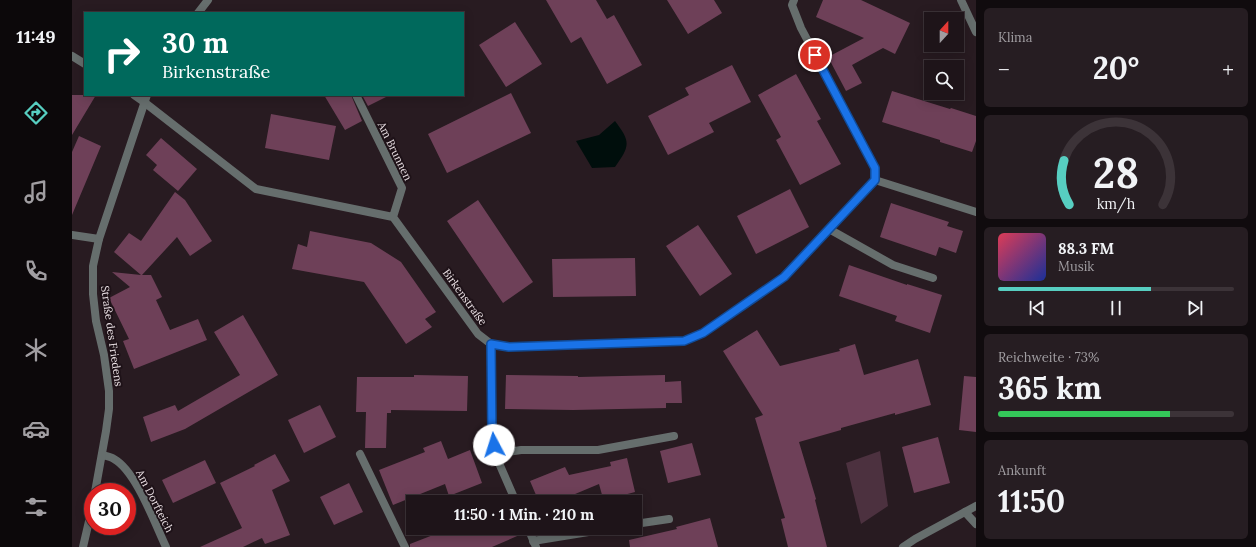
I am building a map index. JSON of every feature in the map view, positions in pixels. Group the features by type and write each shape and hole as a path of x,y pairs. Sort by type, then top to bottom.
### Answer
{"street":[{"path":"199,12 208,0"},
{"path":"513,495 495,454 492,436 491,344 509,347 684,341 703,333 784,277 875,180 875,168 801,28 792,5 794,0"},
{"path":"961,0 976,32"},
{"path":"72,56 84,63"},
{"name":"Am Brunnen","path":"356,96 402,188 393,218"},
{"path":"146,98 256,189 393,218"},
{"name":"Straße des Friedens","path":"97,483 109,409 109,391 104,355 96,321 93,294 93,266 99,239 146,98"},
{"path":"875,180 976,212"},
{"name":"Birkenstraße","path":"393,218 478,334 491,344"},
{"path":"829,229 893,265 932,278"},
{"path":"72,234 99,239"},
{"path":"495,454 522,450 598,450 674,436"},
{"path":"360,454 405,547"},
{"name":"Am Dorfteich","path":"102,455 114,459 128,471 136,482 166,547"},
{"path":"903,547 976,506"},
{"path":"965,512 976,524"},
{"path":"642,523 669,519"},
{"path":"83,547 86,535"},
{"path":"535,544 579,535"}],"shaded area":[{"path":"615,121 626,139 627,144 624,154 615,167 592,168 576,141 599,135"},
{"path":"880,451 888,506 861,524 846,463"}],"building":[{"path":"546,0 596,0 607,19 614,15 642,65 607,84 581,37 571,43"},
{"path":"667,0 714,0 722,13 688,34"},
{"path":"823,0 861,0 910,23 895,54 883,48 852,65 862,83 846,91 828,57 864,38 816,17"},
{"path":"515,22 542,64 506,87 479,45"},
{"path":"732,65 751,102 709,123 714,132 668,155 648,116 689,95 685,88"},
{"path":"796,74 821,119 817,121 841,164 800,185 776,140 781,137 758,95"},
{"path":"892,91 976,116 976,141 972,152 940,142 940,140 882,122"},
{"path":"511,93 531,133 447,173 428,134"},
{"path":"72,95 95,96 72,135"},
{"path":"325,96 351,96 362,121 345,130"},
{"path":"363,96 388,96 368,106"},
{"path":"271,114 336,126 329,160 265,148"},
{"path":"79,136 101,146 72,215 72,152"},
{"path":"161,138 197,169 178,191 153,170 157,165 146,155"},
{"path":"790,189 809,227 756,254 737,216"},
{"path":"175,192 185,200 212,241 190,256 177,237 142,275 151,275 162,297 156,300 170,330 198,319 207,340 134,369 123,341 129,339 109,298 130,287 112,272 141,275 114,252 129,233 141,241"},
{"path":"478,200 533,282 503,303 447,221"},
{"path":"891,203 949,222 947,226 963,231 956,253 939,247 936,256 880,237"},
{"path":"698,225 732,274 700,296 666,246"},
{"path":"310,231 371,243 401,262 436,312 425,319 432,327 406,344 364,282 292,269 298,244 307,247"},
{"path":"635,258 636,296 553,297 552,259"},
{"path":"849,265 907,285 942,295 930,333 895,321 897,316 839,296"},
{"path":"243,315 278,375 185,429 151,442 143,417 175,405 178,411 240,375 214,332"},
{"path":"757,330 780,366 840,351 839,349 855,344 864,375 918,359 931,405 841,428 841,430 799,442 816,499 827,547 788,547 781,519 785,518 755,418 763,415 723,351"},
{"path":"414,375 468,376 467,411 391,410 391,413 387,413 386,448 365,448 366,412 356,412 357,377 414,377"},
{"path":"506,375 578,377 665,375 665,382 681,381 682,403 666,403 666,408 573,410 505,409"},
{"path":"964,376 976,377 976,432 959,430"},
{"path":"320,405 336,437 304,453 288,420"},
{"path":"938,437 950,483 914,493 902,447"},
{"path":"441,441 448,459 470,450 482,483 452,495 449,495 445,484 418,495 406,495 406,500 393,505 379,470 425,452 423,448"},
{"path":"692,443 701,475 668,483 660,451"},
{"path":"275,454 290,481 272,490 290,535 265,544 262,538 243,547 200,547 242,528 220,483 255,466 254,465"},
{"path":"627,458 635,492 624,495 602,495 599,484 573,495 536,495 530,481 565,467 569,475 611,466 610,462"},
{"path":"205,460 216,483 173,503 162,480"},
{"path":"349,483 363,512 334,525 320,497"},
{"path":"710,518 718,547 630,547 629,540 677,529 676,527"},
{"path":"433,535 519,535 492,547 410,547 410,544"}],"route":[{"path":"494,445 492,436 491,344 509,347 684,341 703,333 784,277 875,180 875,168 815,55"}]}
